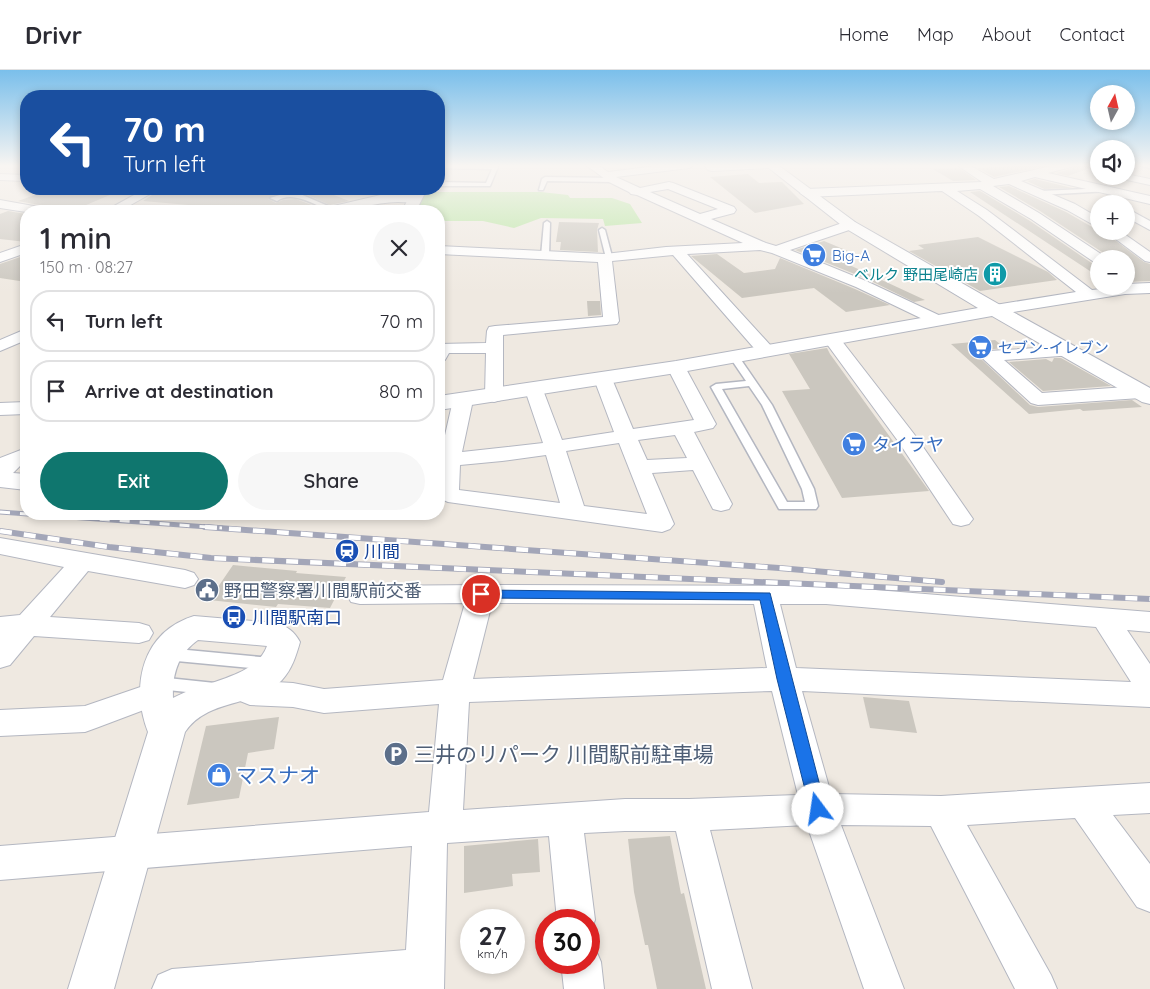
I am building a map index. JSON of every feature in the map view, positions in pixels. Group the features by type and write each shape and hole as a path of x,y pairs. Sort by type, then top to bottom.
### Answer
{"street":[{"path":"675,208 762,246 777,250 861,284 939,321"},
{"path":"699,218 730,210 725,208"},
{"path":"826,208 850,225 995,310 1145,394"},
{"path":"975,208 1089,295"},
{"path":"1023,208 1090,253"},
{"path":"1072,208 1090,219"},
{"path":"1135,217 1150,226"},
{"path":"777,250 850,225"},
{"path":"1125,240 1150,258"},
{"path":"1135,240 1150,240"},
{"path":"445,250 607,258 676,251 762,246"},
{"path":"0,258 20,250"},
{"path":"676,251 766,351"},
{"path":"494,396 493,348 495,331 611,321 607,258"},
{"path":"445,402 676,367 995,310 1145,288"},
{"path":"0,346 20,337"},
{"path":"832,340 907,438 960,519"},
{"path":"445,348 493,348"},
{"path":"1067,350 988,356 1038,399 1145,394"},
{"path":"445,460 502,456 706,424 676,367"},
{"path":"445,469 448,495 662,524 603,378"},
{"path":"534,390 555,448 574,512"},
{"path":"445,457 463,400"},
{"path":"0,409 20,408"},
{"path":"682,428 722,504"},
{"path":"0,473 11,462 20,457"},
{"path":"639,467 701,463"},
{"path":"0,477 2,480 20,482"},
{"path":"0,546 185,579"},
{"path":"0,657 13,626 82,562"},
{"path":"172,989 424,979 438,828 455,691 481,594"},
{"path":"360,595 826,595 1150,622"},
{"path":"765,596 784,679 818,809 884,989"},
{"path":"1105,619 1150,688"},
{"path":"13,626 139,633"},
{"path":"91,989 129,853 166,732 186,708 212,695 237,689 261,678 276,664 283,651 284,642 276,636 194,628 183,632 178,637 159,677 158,710 166,732"},
{"path":"0,723 84,718 159,677"},
{"path":"237,689 250,693 293,695 324,701 455,691 784,679 1150,695"},
{"path":"0,863 625,815 689,815 818,809 940,811 1150,798"},
{"path":"1083,802 1150,894"},
{"path":"940,811 1037,989"},
{"path":"689,815 732,989"},
{"path":"565,819 575,909"},
{"path":"582,974 584,989"}],"lane":[{"path":"545,256 547,223"},
{"path":"602,230 607,258"},
{"path":"734,356 767,405 808,489 812,506 783,506 716,387 752,383"},
{"path":"159,677 237,689"}],"green space":[{"path":"445,208 632,208 642,223 605,226 603,219 541,218 514,228 483,221 445,221"}],"building":[{"path":"749,208 783,208 755,213"},
{"path":"994,208 1008,208 1090,262 1090,271"},
{"path":"1035,208 1057,208 1090,226 1090,240 1115,240 1128,250 1099,250"},
{"path":"8,211 20,213 20,241 0,239 0,214"},
{"path":"559,222 599,223 597,230 598,252 560,250 561,242 556,242"},
{"name":"ベルク 野田尾崎店","path":"978,237 1048,272 1057,280 980,291 909,251 924,249 918,245"},
{"path":"824,241 848,251 830,256 925,300 914,302 867,279 795,250"},
{"path":"717,254 744,273 775,269 780,258 890,305 846,312 814,288 742,298 691,256"},
{"path":"1135,255 1150,264 1150,281 1135,282"},
{"path":"20,257 20,281 0,278 0,264"},
{"path":"587,301 600,301 601,315 588,316"},
{"path":"995,340 1005,348 983,350 979,357 1030,405 1038,407 1132,400 1142,407 1083,411 1080,409 1029,414 951,344"},
{"name":"タイラヤ","path":"827,348 929,491 842,498 782,391 810,389 789,354"},
{"path":"1054,358 1061,358 1111,386 1043,391 1009,362 1046,359 1052,362"},
{"path":"233,565 346,577 330,608 278,604 276,607 209,600"},
{"path":"863,697 909,701 917,733 870,728"},
{"name":"マスナオ","path":"279,717 274,749 248,753 239,798 187,805 206,726"},
{"path":"670,836 681,894 684,893 706,989 657,989 648,945 645,945 634,892 628,839"},
{"path":"538,839 540,872 512,874 513,886 464,893 464,846"}],"railway":[{"path":"0,512 20,513"},
{"path":"111,520 222,528"},
{"path":"205,527 779,568 942,582"},
{"path":"0,531 109,547 211,558 1150,599"}],"place":[{"name":"Big-A","path":"814,255"},
{"name":"ベルク 野田尾崎店","path":"995,274"},
{"name":"セブン-イレブン","path":"980,347"},
{"name":"タイラヤ","path":"854,444"},
{"name":"川間","path":"347,551"},
{"name":"野田警察署川間駅前交番","path":"207,590"},
{"name":"川間駅南口","path":"234,617"},
{"name":"三井のリパーク 川間駅前駐車場","path":"396,754"},
{"name":"マスナオ","path":"219,775"}],"route":[{"path":"481,594 765,596 784,679 818,809"}]}
